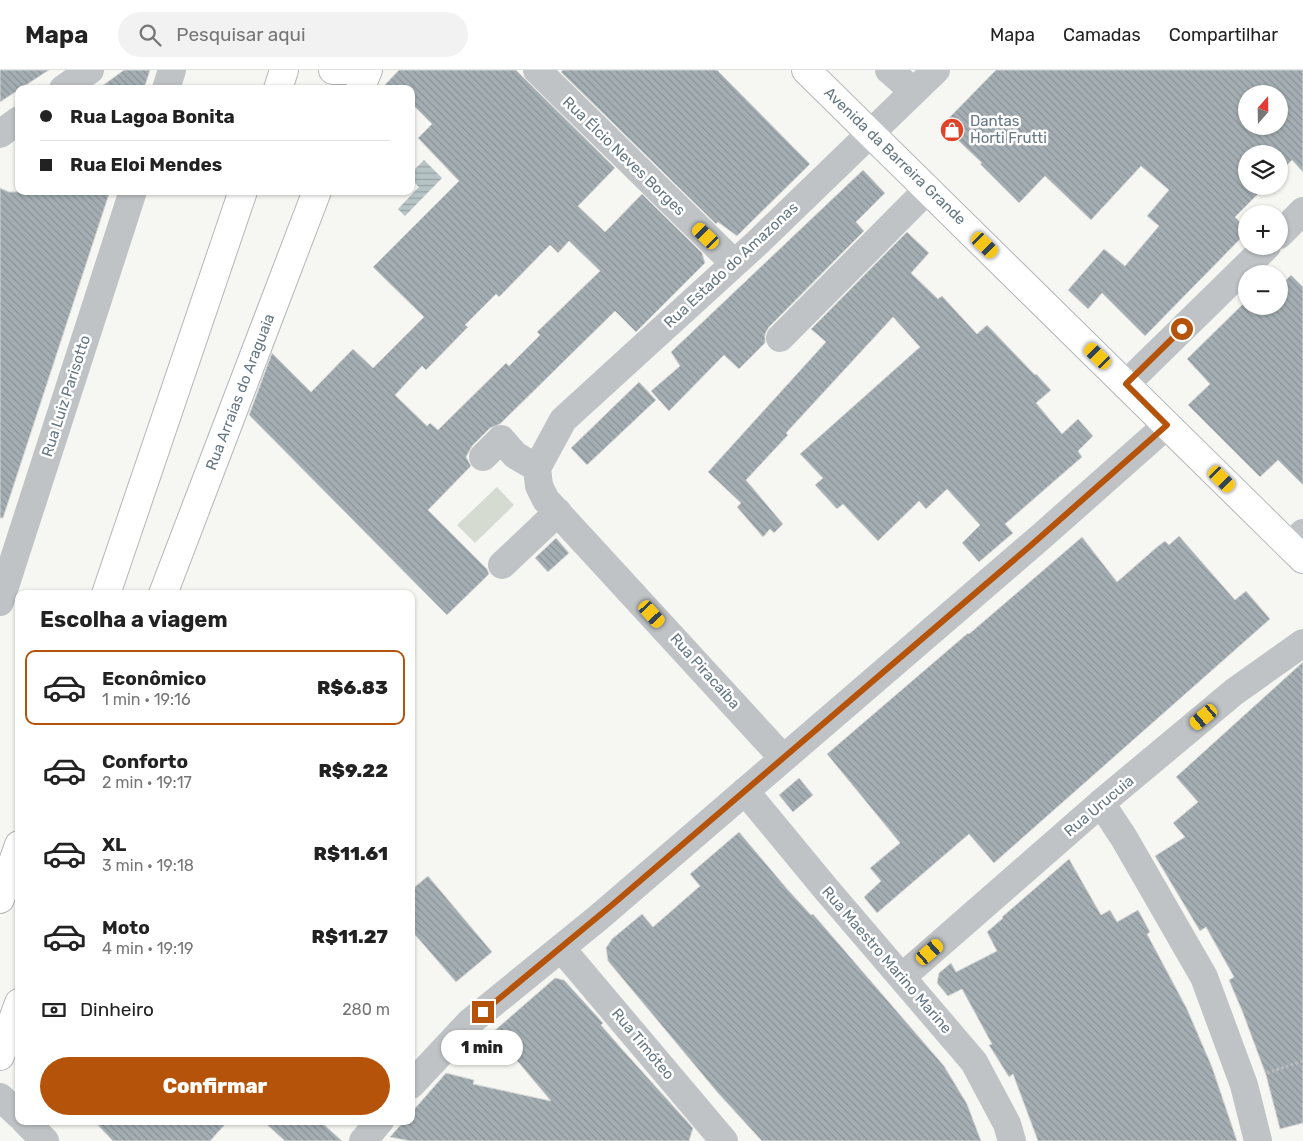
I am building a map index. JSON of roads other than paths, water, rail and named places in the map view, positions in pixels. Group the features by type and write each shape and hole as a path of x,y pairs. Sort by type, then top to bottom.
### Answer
{"main road":[{"path":"279,85 284,70"},
{"path":"333,70 346,70"},
{"path":"362,85 368,70"},
{"name":"Avenida da Barreira Grande","path":"806,70 1167,425 1299,546"},
{"path":"107,590 242,195"},
{"name":"Rua Arraias do Araguaia","path":"165,590 315,195"},
{"path":"0,899 15,856"},
{"path":"0,1056 15,1013"}],"street":[{"path":"69,85 90,70"},
{"path":"167,85 172,70"},
{"name":"Rua Élcio Neves Borges","path":"537,70 734,264"},
{"path":"889,70 913,91"},
{"name":"Rua Estado do Amazonas","path":"537,468 562,420 734,264 936,70"},
{"path":"0,134 15,123"},
{"path":"780,338 928,189"},
{"name":"Rua Luiz Parisotto","path":"0,602 132,195"},
{"path":"1288,226 1303,211"},
{"path":"1126,384 1258,255"},
{"path":"415,1081 470,1022 561,948 784,758 1167,425"},
{"path":"483,457 501,439 515,455 537,468"},
{"name":"Rua Piracaíba","path":"537,468 538,486 546,500 784,758"},
{"path":"502,565 558,512"},
{"name":"Rua Urucuia","path":"902,976 1234,692 1303,643"},
{"name":"Rua Maestro Marino Marine","path":"745,791 974,1062 1007,1124 1012,1141"},
{"path":"1101,804 1124,838 1204,977 1243,1081 1258,1141"},
{"name":"Rua Timóteo","path":"561,948 724,1141"},
{"path":"0,1097 15,1111"},
{"path":"29,1125 45,1141"},
{"path":"362,1141 376,1125"}],"place":[{"name":"Dantas Horti Frutti","path":"952,130"}]}
